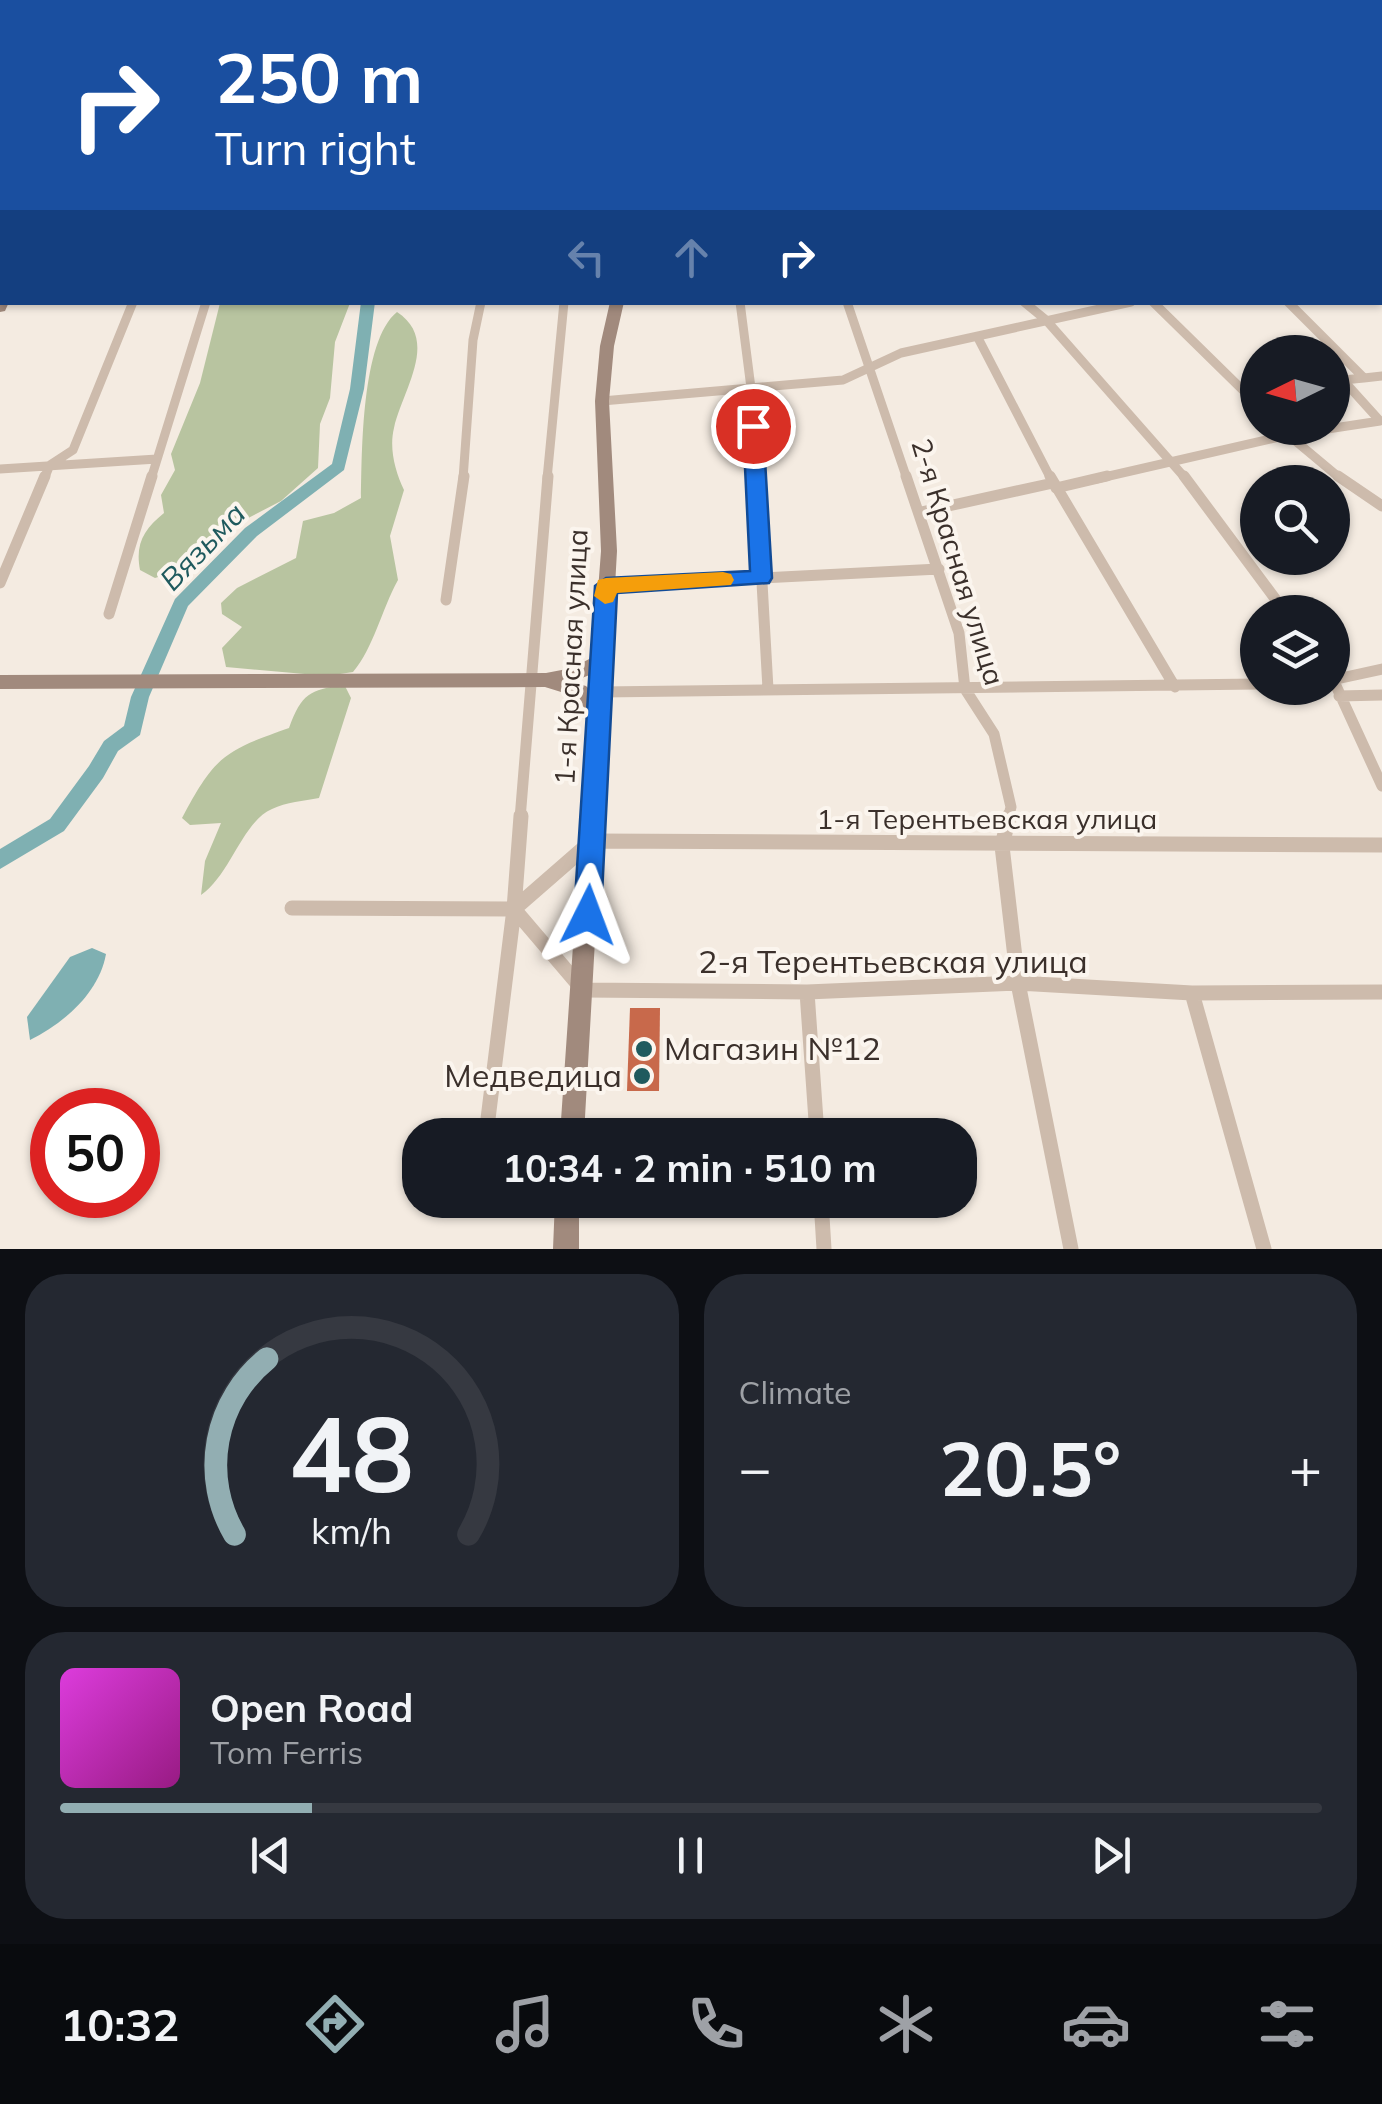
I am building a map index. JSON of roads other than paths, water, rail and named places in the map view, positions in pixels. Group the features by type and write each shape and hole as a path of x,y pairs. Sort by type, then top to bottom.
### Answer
{"main road":[{"name":"1-я Красная улица","path":"573,1118 610,550 602,401 607,346 616,305"},
{"path":"0,682 538,680 576,674 601,661"},
{"path":"538,680 580,691 600,702"},
{"path":"566,1218 566,1249"}],"street":[{"path":"0,582 50,465 73,450 132,305"},
{"path":"108,614 205,305"},
{"path":"446,600 463,484 473,340 479,305"},
{"path":"488,1118 538,680 564,305"},
{"path":"740,305 751,388 768,690"},
{"name":"2-я Красная улица","path":"847,305 921,512 959,634 965,689 994,734 1011,807 1002,846 1018,982 1071,1249"},
{"path":"1028,305 1046,320 1172,460 1272,595"},
{"path":"602,401 842,380 901,353 1117,305"},
{"path":"1157,305 1240,387"},
{"path":"1291,305 1364,378"},
{"path":"978,338 1055,485 1176,687"},
{"path":"1350,379 1382,376"},
{"path":"1350,388 1380,421 1350,424"},
{"path":"921,512 1240,442"},
{"path":"1301,445 1358,493 1382,506"},
{"path":"0,468 157,459"},
{"path":"606,586 938,569"},
{"path":"1350,676 1382,669"},
{"path":"600,702 768,690 1240,685"},
{"path":"1350,696 1382,695"},
{"path":"1343,705 1382,786"},
{"path":"292,908 514,909 592,841"},
{"name":"1-я Терентьевская улица","path":"592,841 1382,846"},
{"path":"514,909 583,990"},
{"name":"2-я Терентьевская улица","path":"583,990 808,992 1018,982 1192,994 1382,992"},
{"path":"808,992 816,1118"},
{"path":"1192,994 1264,1249"},
{"path":"822,1218 824,1249"}],"water":[{"path":"92,948 106,954 88,994 67,1016 30,1040 27,1017 70,957"}],"waterway":[{"name":"Вязьма","path":"0,860 57,825 111,746 133,730 140,697 181,603 251,532 339,466 357,389 368,305"}],"place":[{"name":"Магазин №12","path":"644,1049"},
{"name":"Медведица","path":"642,1076"}]}
